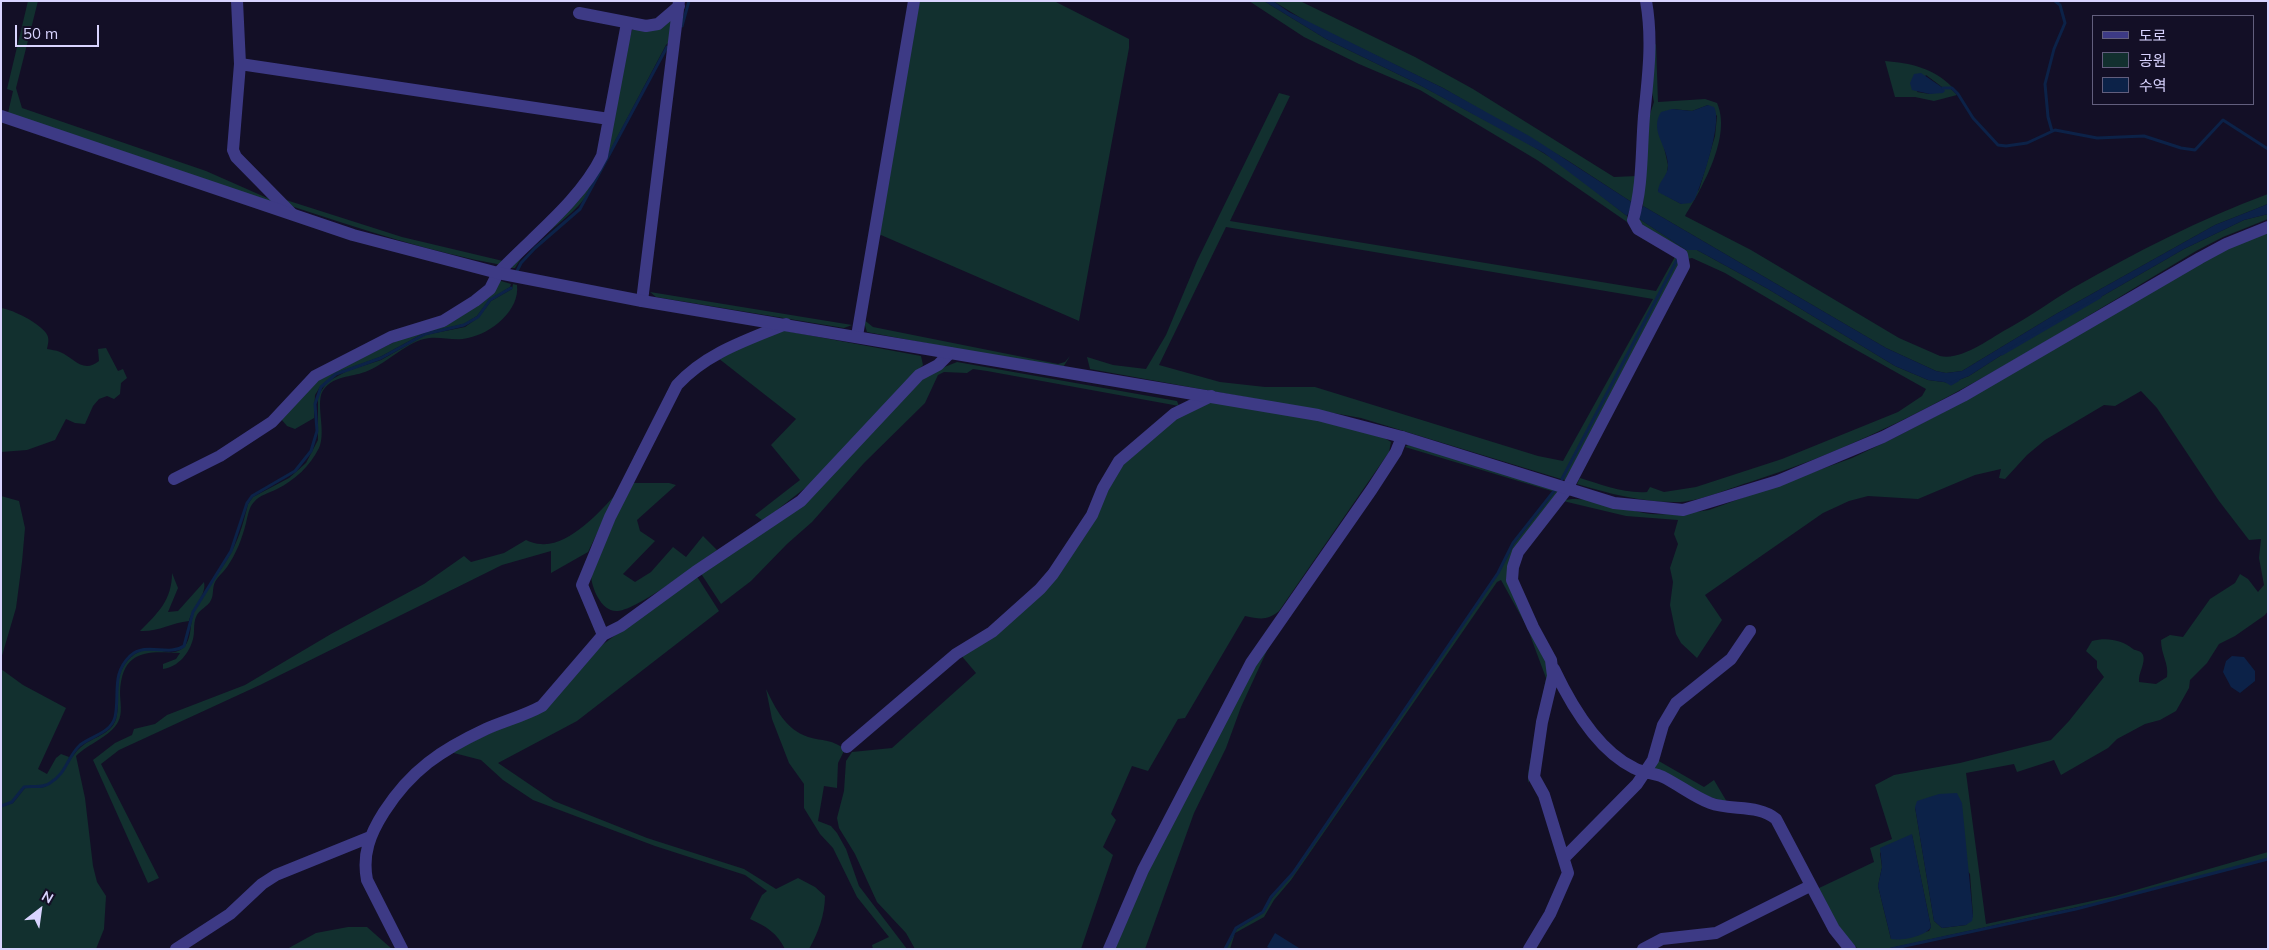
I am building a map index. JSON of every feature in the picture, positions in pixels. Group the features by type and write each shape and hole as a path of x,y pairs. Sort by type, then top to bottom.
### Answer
{"street":[{"path":"237,1 240,64 233,150 236,157 292,214"},
{"path":"857,336 914,1"},
{"path":"1529,949 1564,886 1568,873 1544,795 1534,777 1542,722 1553,676 1552,660 1533,627 1512,580 1513,567 1518,552 1567,489 1684,266 1682,255 1638,230 1632,220 1640,193 1644,117 1650,77 1650,46 1646,1"},
{"path":"580,12 646,26 658,24 679,4"},
{"path":"642,301 679,4"},
{"path":"174,479 220,456 272,422 315,376 391,337 443,321 490,288 498,273 588,181 602,156 627,23"},
{"path":"240,64 609,119"},
{"path":"1,116 397,248 498,273 642,301 1338,419 1629,506 1682,510 1778,481 1883,437 1956,400 2200,258 2226,244 2268,227"},
{"path":"604,635 582,585 610,517 677,385 686,375 708,359 731,346 786,324"},
{"path":"402,949 367,880 366,858 370,837 395,795 436,755 486,729 529,714 542,706 604,635 622,626 695,572 801,501 918,375 938,365 950,353"},
{"path":"847,747 956,654 992,632 1040,589 1053,574 1092,515 1103,488 1119,461 1174,414 1211,396"},
{"path":"1109,949 1143,870 1251,664 1372,489 1396,452 1402,437"},
{"path":"1564,858 1637,784 1653,760 1663,725 1676,703 1731,659 1750,631"},
{"path":"1552,666 1585,724 1599,742 1633,768 1661,776 1710,803 1770,814 1776,819 1810,886 1834,929 1848,948"},
{"path":"176,949 230,914 262,884 276,875 370,837"},
{"path":"1643,949 1662,938 1716,933 1810,886"}],"green space":[{"path":"28,1 38,1 16,88 22,108 206,171 274,201 274,204 8,113 13,91 7,89"},
{"path":"917,1 1054,1 1129,39 1129,48 1079,321 881,235 878,237"},
{"path":"1249,1 1264,1 1326,39 1414,82 1524,141 1561,164 1627,216 1630,224 1537,160 1420,90 1359,64 1304,37"},
{"path":"1273,1 1300,1 1415,57 1473,89 1614,177 1637,176 1633,203 1567,160 1443,88 1309,23"},
{"path":"672,19 671,40 666,45 585,198 568,216 530,248 515,268 511,268 591,181 632,30"},
{"path":"1656,44 1658,102 1705,99 1717,103 1721,116 1721,131 1713,161 1707,177 1685,216 1751,250 1899,338 1940,356 1949,357 1976,348 2073,288 2144,249 2193,225 2268,194 2268,204 2215,225 2056,314 1962,371 1946,373 1936,371 1886,348 1643,206 1649,117 1654,102 1652,92 1654,45","holes":["1708,105 1717,116 1715,136 1699,190 1681,204 1658,191 1667,173 1668,165 1663,143 1672,109 1692,111"]},
{"path":"1885,61 1903,63 1929,71 1952,87 1942,87 1926,75 1917,92 1930,94 1944,89 1951,89 1957,95 1934,101 1915,97 1895,97"},
{"path":"1279,93 1290,96 1230,221 1656,291 1676,255 1678,257 1561,479 1361,418 1090,369 1087,357 1113,365 1146,369 1166,335 1197,261","holes":["1226,227 1653,299 1563,461 1538,456 1315,387 1265,387 1220,382 1159,365"]},
{"path":"286,200 402,237 503,261 502,265 422,247 291,206"},
{"path":"2268,214 2268,219 2223,237 2196,251 1981,379 1869,436 1812,460 1716,493 1680,502 1641,499 1577,484 1580,478 1630,492 1647,492 1650,487 1664,492 1696,487 1782,459 1898,412 1922,396 1926,389 1725,273 1692,258 1687,259 1639,225 1638,218 1686,250 1697,250 1768,289 1895,366 1928,380 1951,383 1969,376 2014,347 2184,249 2244,220"},
{"path":"2268,231 2268,611 2235,636 2219,644 2207,663 2190,680 2189,688 2176,711 2160,720 2145,724 2117,739 2108,748 2061,775 2054,760 2017,772 2014,764 1966,773 1986,924 2115,896 2268,852 2268,858 2142,893 1886,949 1858,949 1844,935 1817,889 1874,862 1870,848 1892,839 1875,785 1894,775 1960,763 2051,740 2069,721 2104,677 2097,668 2097,661 2086,651 2092,641 2114,640 2141,652 2144,661 2139,682 2156,684 2167,677 2167,667 2161,640 2170,635 2183,637 2210,599 2235,583 2240,574 2248,579 2258,592 2264,585 2259,558 2261,539 2249,540 2219,501 2157,408 2141,391 2115,406 2104,405 2045,440 2027,455 2005,479 1999,478 2001,469 1975,475 1918,499 1868,496 1849,501 1823,513 1705,595 1722,620 1697,658 1681,643 1676,634 1670,605 1673,582 1670,568 1678,544 1674,534 1678,520 1626,516 1563,501 1582,499 1651,514 1673,514 1709,510 1852,458 1940,414 2204,259","holes":["1915,807 1970,874 1973,916 1966,925 1942,928 1934,921","1912,835 1931,927 1929,931 1891,939 1878,886 1882,867 1880,853"]},
{"path":"1679,258 1678,268 1567,481 1562,479"},
{"path":"498,280 511,284 510,287 489,300 477,316 464,324 424,333 380,357 336,373 320,387 315,395 314,418 295,429 287,426 281,419 317,379 401,339 425,331"},
{"path":"513,284 517,285 514,303 503,319 486,331 462,339 424,339 372,369 338,379 324,389 320,401 322,433 319,448 307,467 296,477 252,504 236,552 215,582 210,602 196,617 193,639 186,655 178,663 163,669 163,664 176,659 180,653 147,653 131,660 122,678 120,719 110,732 76,756 85,798 93,866 97,882 106,896 104,929 96,949 1,949 1,807 13,803 25,788 41,787 50,784 60,776 81,747 110,729 116,719 119,677 125,664 133,656 140,651 174,652 184,647 189,638 194,612 232,551 240,534 248,504 253,497 289,478 306,463 318,440 318,396 327,382 347,371 381,360 425,335 465,327 479,317 491,301 512,289"},
{"path":"650,292 852,325 844,328 656,297"},
{"path":"1,308 13,311 38,325 48,337 47,349 60,352 79,364 93,365 99,361 98,349 106,348 118,371 123,369 127,378 121,383 120,394 114,399 107,396 99,399 93,406 85,424 75,423 66,419 55,440 27,450 1,452"},
{"path":"863,319 873,327 1058,364 1065,362 1070,356 1062,369 867,332"},
{"path":"781,330 921,356 923,365 814,481 763,521 755,515 800,480 771,445 796,419 718,358"},
{"path":"957,362 1177,401 1179,406 987,371 973,369 967,373 944,372 938,375 925,403 864,463 812,522 787,544 751,581 721,604 700,572 804,502 922,376"},
{"path":"1208,400 1304,416 1378,434 1391,442 1389,452 1279,611 1263,618 1245,616 1185,718 1178,719 1148,771 1132,766 1111,814 1116,820 1103,847 1113,855 1081,949 915,949 906,933 877,902 855,854 839,828 837,818 844,791 846,761 852,752 892,748 976,673 960,654 1027,604 1119,467 1181,414"},
{"path":"1408,445 1559,489 1511,562 1549,669 1532,774 1528,783 1528,773 1546,678 1527,627 1501,580 1497,582 1264,917 1235,933 1230,949 1226,949 1237,929 1263,913 1272,898 1293,873 1499,573 1514,544 1555,492 1405,447"},
{"path":"631,483 669,483 676,485 637,520 640,531 655,541 623,574 635,582 651,572 673,547 686,557 703,536 717,550 640,603 618,611 612,611 602,604 595,592 591,574"},
{"path":"616,494 588,552 551,573 551,551 502,565 260,685 119,750 101,764 159,878 148,883 93,760 115,743 132,735 134,729 155,724 167,715 245,685 331,634 424,584 464,556 471,562 504,553 526,540 541,544 562,540 583,527"},
{"path":"1,496 19,501 25,528 16,608 1,659"},
{"path":"172,573 178,588 168,612 178,611 204,582 203,592 189,621 153,630 140,631 158,612 167,598 170,591"},
{"path":"696,575 719,611 577,721 498,763 554,801 647,838 744,869 776,889 798,878 815,887 825,896 825,903 820,924 809,949 785,949 770,931 750,919 762,895 767,891 745,875 655,846 533,800 503,780 481,760 450,752 517,721 602,645"},
{"path":"1270,644 1241,707 1226,748 1194,813 1145,949 1113,949 1122,925 1183,800 1255,664"},
{"path":"1,669 23,685 66,708 38,769 47,774 56,758 61,754 69,757 60,774 48,784 41,787 24,787 12,801 1,806"},
{"path":"766,689 782,718 793,729 808,737 830,742 845,749 838,763 837,788 824,786 818,821 831,826 837,833 846,849 859,886 907,949 873,949 872,945 889,937 857,897 833,848 820,834 804,808 804,784 789,763 772,719"},
{"path":"1657,760 1704,787 1714,780 1727,802 1710,797 1653,770"},
{"path":"348,927 367,927 392,949 287,949 316,933"}],"water":[{"path":"1264,1 1273,1 1289,12 1443,88 1531,137 1633,203 1627,216 1544,153 1414,82 1326,39"},
{"path":"1921,73 1945,91 1943,93 1930,94 1912,90 1910,83 1914,74"},
{"path":"1708,105 1714,107 1716,115 1714,138 1695,199 1691,203 1681,204 1658,192 1668,166 1658,132 1658,119 1661,112 1672,109 1692,111"},
{"path":"2268,204 2268,214 2244,220 2184,249 2014,347 1969,376 1951,383 1928,380 1895,366 1768,289 1697,250 1686,250 1638,218 1643,206 1886,348 1936,371 1946,373 1962,371 2056,314 2215,225"},
{"path":"2232,656 2244,657 2255,671 2255,681 2240,693 2231,687 2223,672 2226,661"},
{"path":"1957,793 1962,803 1973,916 1972,921 1966,925 1942,928 1934,921 1915,807 1917,801 1939,794"},
{"path":"1912,834 1931,927 1924,933 1912,937 1891,939 1878,886 1882,867 1880,848"},
{"path":"1275,933 1299,948 1271,949 1267,947"}],"waterway":[{"path":"682,26 689,1"},
{"path":"2052,131 2048,117 2045,84 2054,49 2065,23 2060,5 2055,1"},
{"path":"516,273 521,263 535,248 580,209 667,47"},
{"path":"1943,88 1952,88 1958,94 1973,118 1998,145 2006,146 2027,143 2055,130 2097,138 2144,136 2181,148 2195,150 2223,120 2268,149"},
{"path":"1562,479 1678,258"},
{"path":"1,806 12,802 24,787 44,786 56,779 80,745 109,727 115,717 120,670 130,656 143,650 171,650 184,646 193,612 231,551 247,503 252,496 295,471 311,451 317,431 315,404 321,387 336,374 381,358 425,334 464,325 478,317 490,300 511,288"},
{"path":"2002,354 2100,297"},
{"path":"1946,381 1951,384 1958,380"},
{"path":"1225,949 1236,928 1263,912 1271,897 1293,873 1498,573 1513,543 1554,491"},
{"path":"1891,949 2076,909 2268,859"}]}
